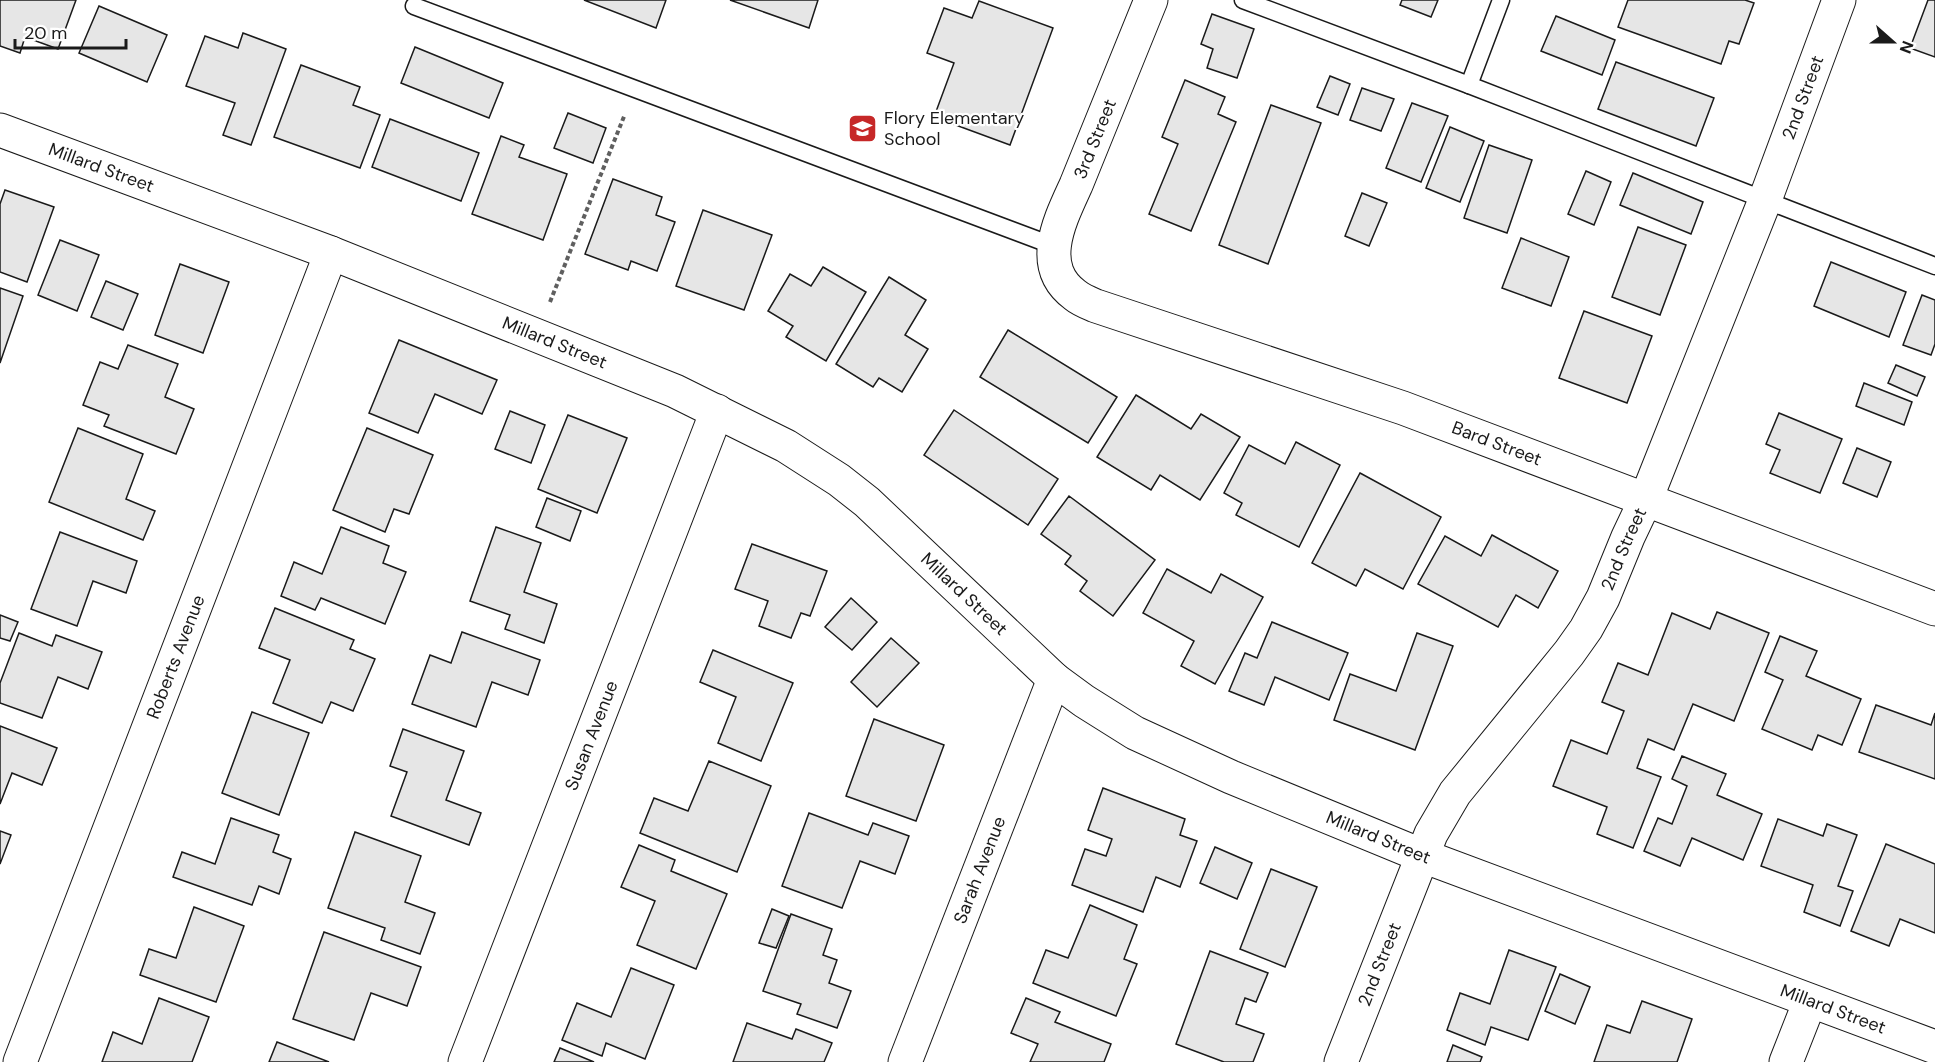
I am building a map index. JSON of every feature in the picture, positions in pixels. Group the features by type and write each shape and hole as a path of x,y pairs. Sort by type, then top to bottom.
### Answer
{"street":[{"name":"3rd Street","path":"1061,280 1053,261 1054,246 1063,213 1151,0"},
{"name":"2nd Street","path":"1341,1062 1431,834 1455,793 1569,653 1586,629 1603,598 1646,499 1764,200 1839,0"},
{"name":"Millard Street","path":"0,130 331,253 675,391 786,446 839,480 867,502 1054,679 1135,733 1232,777 1423,856 1935,1047"},
{"name":"Roberts Avenue","path":"20,1062 331,253"},
{"name":"Bard Street","path":"1061,280 1075,295 1096,306 1402,408 1935,609"},
{"name":"Susan Avenue","path":"465,1062 717,411"},
{"name":"Sarah Avenue","path":"905,1062 1054,679"},
{"path":"1786,1062 1810,1001"}],"lane":[{"path":"1243,0 1935,266"},
{"path":"1469,85 1502,0"},
{"path":"414,6 1054,246"}],"path":[{"path":"537,336 635,89"}],"building":[{"path":"0,0 76,0 58,49 25,37 20,53 0,46"},
{"path":"584,0 666,0 656,28"},
{"path":"730,0 818,0 809,28"},
{"path":"1402,0 1438,0 1431,17 1400,5"},
{"path":"1628,0 1745,0 1754,3 1739,44 1729,41 1721,64 1618,27"},
{"path":"1928,0 1935,0 1935,57 1910,48"},
{"path":"979,1 1053,28 1010,145 934,117 954,63 927,53 944,8 972,18"},
{"path":"99,6 167,35 147,82 79,53"},
{"path":"1212,14 1254,29 1237,78 1207,68 1213,49 1201,44"},
{"path":"1556,16 1615,40 1602,75 1541,51"},
{"path":"243,33 286,49 251,145 223,135 235,103 186,86 205,36 238,48"},
{"path":"415,47 503,83 489,118 401,83"},
{"path":"1616,62 1714,98 1696,146 1598,109"},
{"path":"301,65 360,87 353,105 380,115 360,168 274,137"},
{"path":"1330,76 1350,84 1338,115 1317,107"},
{"path":"1185,80 1225,97 1218,114 1236,122 1191,231 1149,214 1178,144 1162,137"},
{"path":"1362,88 1394,99 1381,131 1350,120"},
{"path":"1412,103 1448,116 1421,182 1386,168"},
{"path":"1271,105 1321,123 1268,264 1219,245"},
{"path":"568,113 606,128 593,163 554,148"},
{"path":"390,119 479,153 461,201 372,167"},
{"path":"1450,127 1484,141 1460,202 1426,188"},
{"path":"501,136 524,145 519,157 567,174 543,240 472,214"},
{"path":"1489,145 1532,160 1507,233 1464,218"},
{"path":"1586,171 1611,182 1594,225 1568,214"},
{"path":"1633,173 1703,202 1691,234 1620,205"},
{"path":"613,179 662,197 656,215 675,222 657,271 631,261 628,270 585,254"},
{"path":"5,190 54,207 27,282 0,272 0,204"},
{"path":"1362,193 1387,203 1369,246 1345,236"},
{"path":"703,210 772,235 744,310 676,286"},
{"path":"1638,227 1686,245 1660,315 1612,297"},
{"path":"1521,238 1569,257 1551,306 1502,288"},
{"path":"60,240 99,255 77,311 38,295"},
{"path":"1831,262 1906,292 1889,337 1814,306"},
{"path":"180,264 229,282 203,353 155,335"},
{"path":"823,267 866,292 826,361 786,337 793,326 768,311 790,274 811,286"},
{"path":"889,277 926,300 905,335 928,349 902,392 879,378 873,387 836,364"},
{"path":"106,281 138,294 123,330 91,317"},
{"path":"0,288 23,296 0,363"},
{"path":"1922,295 1935,300 1935,344 1931,355 1903,345"},
{"path":"1584,311 1652,336 1627,403 1559,378"},
{"path":"1008,330 1117,397 1088,443 980,377"},
{"path":"399,340 497,380 482,414 435,394 418,433 369,413"},
{"path":"128,345 178,364 165,397 194,409 176,454 104,426 109,415 83,405 100,362 118,369"},
{"path":"1896,365 1925,377 1917,396 1888,383"},
{"path":"1864,383 1912,402 1904,425 1856,406"},
{"path":"1136,395 1191,429 1201,414 1240,437 1200,500 1160,475 1151,490 1097,457"},
{"path":"954,410 1058,479 1028,525 924,455"},
{"path":"510,411 545,425 531,463 495,449"},
{"path":"1779,413 1842,439 1820,493 1770,473 1780,450 1766,444"},
{"path":"568,415 627,438 597,513 538,489"},
{"path":"78,428 143,454 126,499 155,511 143,540 49,502"},
{"path":"367,428 433,455 409,514 394,509 385,532 333,510"},
{"path":"1296,442 1340,465 1299,547 1236,515 1242,503 1224,493 1249,445 1285,464"},
{"path":"1857,448 1891,462 1877,497 1843,483"},
{"path":"1360,473 1441,517 1403,589 1365,569 1356,586 1312,563"},
{"path":"1069,496 1155,560 1113,616 1080,591 1087,581 1065,564 1071,556 1041,534"},
{"path":"547,498 581,511 570,541 536,527"},
{"path":"341,527 389,546 383,563 406,572 385,624 321,598 315,610 281,596 294,562 322,574"},
{"path":"496,527 541,543 524,592 557,604 544,643 505,629 510,615 470,601"},
{"path":"60,532 137,561 126,593 93,581 77,626 31,609"},
{"path":"1492,535 1558,571 1538,608 1516,595 1498,627 1418,584 1445,536 1481,556"},
{"path":"752,544 827,571 810,616 801,613 791,638 759,626 768,601 735,589"},
{"path":"1167,569 1211,593 1221,574 1263,597 1215,684 1181,666 1194,641 1143,613"},
{"path":"851,598 877,622 852,650 825,627"},
{"path":"275,608 354,640 350,649 375,659 353,711 331,702 322,723 273,703 290,660 259,648"},
{"path":"1717,612 1769,633 1734,721 1693,704 1674,750 1648,739 1637,768 1661,777 1633,848 1597,834 1607,807 1553,786 1571,740 1607,754 1624,711 1602,702 1618,663 1648,675 1672,613 1710,629"},
{"path":"0,615 18,622 10,641 0,638"},
{"path":"1272,622 1348,653 1329,700 1275,677 1264,705 1229,691 1245,653 1257,658"},
{"path":"462,632 540,660 528,695 492,682 476,727 412,704 430,655 451,663"},
{"path":"19,633 52,646 56,635 102,652 88,689 58,677 42,718 0,703 0,683"},
{"path":"1417,633 1453,646 1415,750 1334,720 1350,674 1396,691"},
{"path":"1780,636 1817,651 1806,676 1861,699 1842,745 1818,735 1812,750 1762,729 1783,680 1765,672"},
{"path":"891,638 919,663 877,707 851,682"},
{"path":"713,650 793,683 761,761 718,743 736,697 700,682"},
{"path":"1876,705 1931,725 1935,713 1935,779 1859,752"},
{"path":"252,712 309,733 279,815 222,793"},
{"path":"874,719 944,745 916,821 846,796"},
{"path":"0,726 57,748 42,785 12,773 0,804"},
{"path":"403,729 464,751 446,800 481,813 469,845 391,816 407,772 390,766"},
{"path":"1682,756 1726,774 1717,795 1762,814 1743,860 1692,838 1680,866 1644,851 1658,818 1672,824 1687,786 1672,779"},
{"path":"709,761 771,786 737,872 640,833 654,798 688,811"},
{"path":"1103,788 1185,819 1180,835 1197,841 1180,887 1156,877 1143,912 1072,885 1085,849 1106,856 1112,839 1088,830"},
{"path":"809,813 868,835 873,823 909,836 895,874 860,861 842,908 782,886"},
{"path":"231,818 279,835 273,852 291,859 279,894 259,886 252,905 173,877 182,852 215,864"},
{"path":"1778,819 1823,836 1827,824 1857,835 1838,886 1853,891 1840,926 1804,912 1813,885 1761,866"},
{"path":"0,831 11,835 0,864"},
{"path":"355,832 421,856 405,902 435,913 420,954 381,940 385,928 328,908"},
{"path":"1886,844 1935,864 1935,933 1900,919 1889,946 1851,931"},
{"path":"639,845 675,860 671,871 727,894 696,969 637,945 655,901 621,887"},
{"path":"1215,847 1252,863 1237,899 1200,883"},
{"path":"1271,869 1317,887 1285,967 1240,949"},
{"path":"1090,905 1137,925 1124,959 1137,964 1116,1016 1033,983 1046,950 1068,958"},
{"path":"194,907 244,926 216,1002 140,975 149,949 176,958"},
{"path":"772,909 789,916 776,948 759,943"},
{"path":"791,914 832,929 823,955 837,960 829,983 851,991 837,1028 797,1014 801,1004 763,991"},
{"path":"324,932 421,967 407,1006 371,993 354,1040 293,1019"},
{"path":"1509,950 1556,967 1528,1040 1491,1027 1485,1045 1447,1030 1460,993 1490,1004"},
{"path":"1210,951 1268,973 1256,1002 1245,998 1236,1024 1264,1034 1253,1062 1224,1062 1176,1044"},
{"path":"631,968 674,985 645,1059 606,1043 602,1056 562,1040 577,1003 611,1017"},
{"path":"1560,974 1590,987 1575,1024 1545,1011"},
{"path":"159,998 209,1017 192,1062 102,1062 113,1032 142,1044"},
{"path":"1026,998 1060,1012 1055,1022 1111,1044 1104,1062 1030,1062 1038,1044 1011,1033"},
{"path":"1642,1001 1692,1019 1677,1062 1594,1062 1607,1025 1630,1033"},
{"path":"747,1023 792,1039 796,1029 832,1043 824,1062 733,1062"},
{"path":"277,1042 329,1062 269,1062"},
{"path":"1453,1045 1482,1057 1480,1062 1447,1062"},
{"path":"560,1048 594,1062 554,1062"}],"place":[{"name":"Flory Elementary School","path":"863,128"}]}
